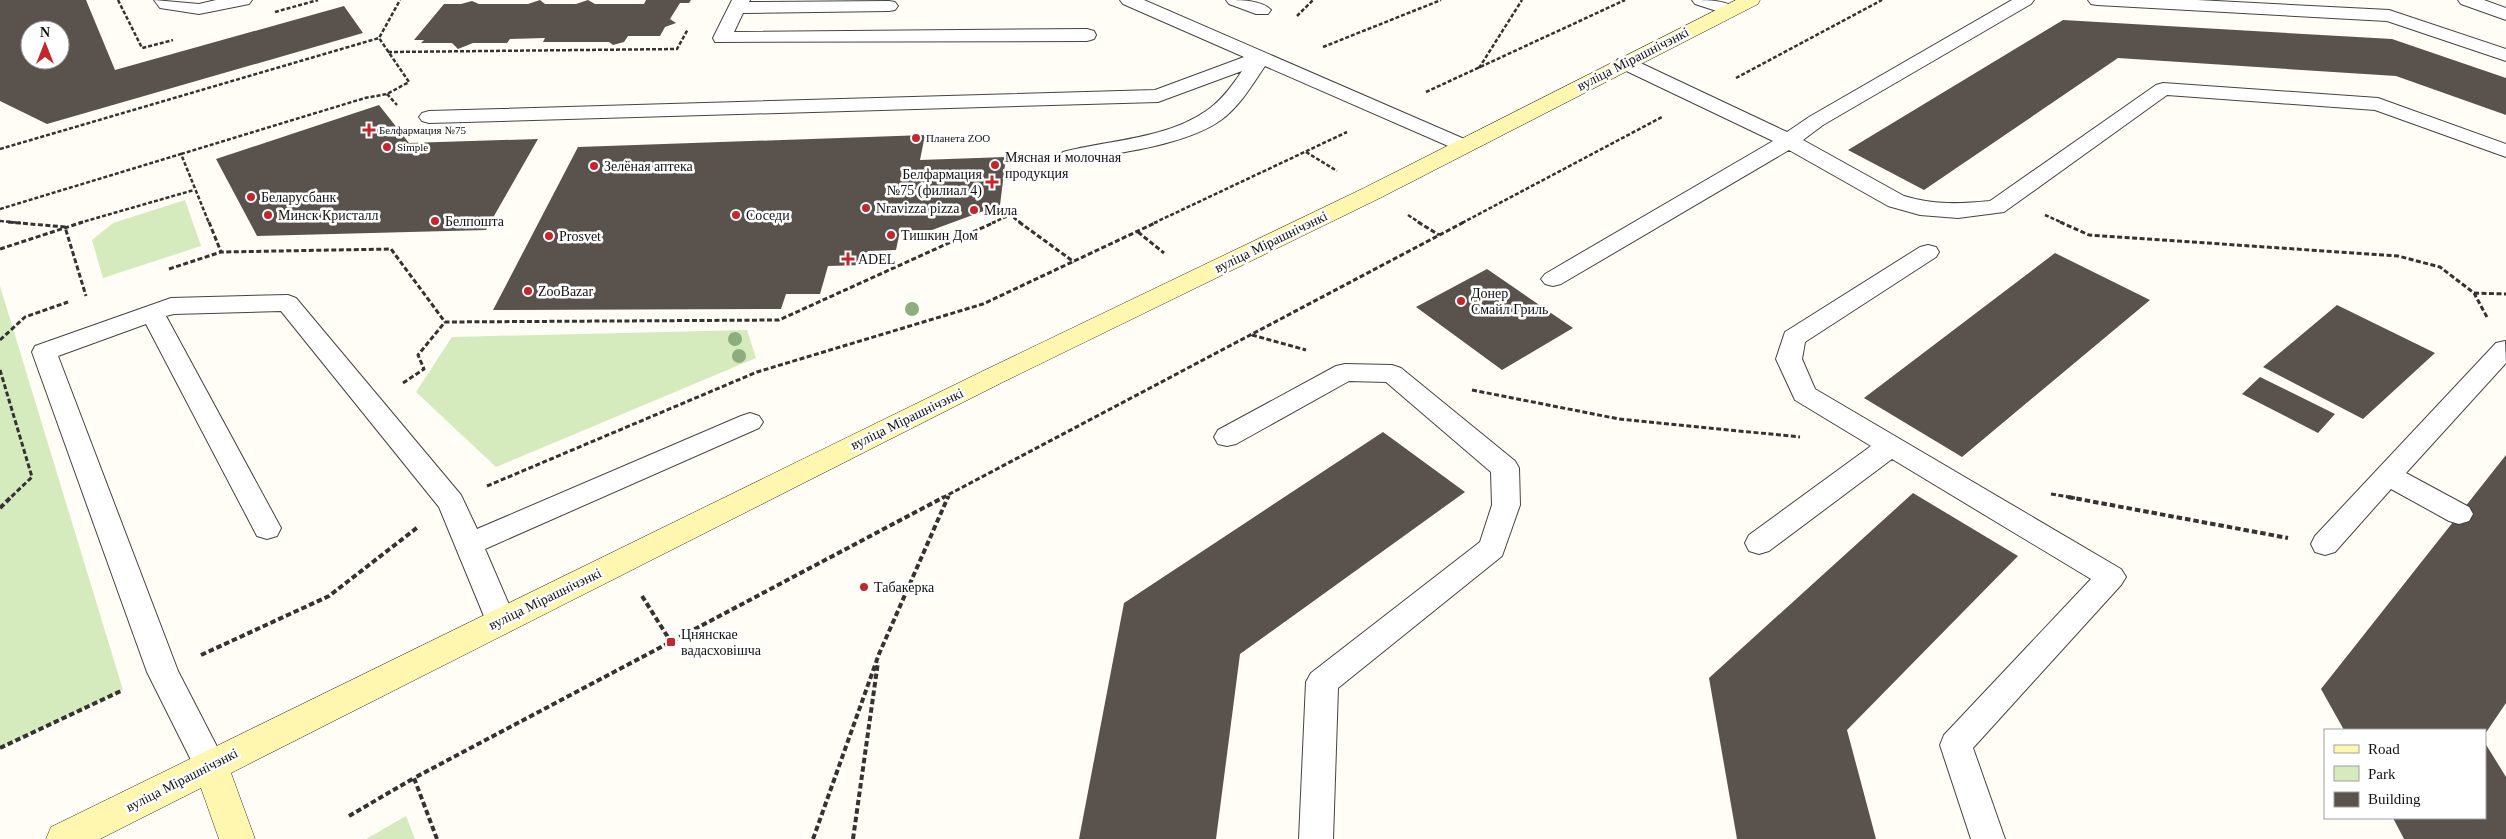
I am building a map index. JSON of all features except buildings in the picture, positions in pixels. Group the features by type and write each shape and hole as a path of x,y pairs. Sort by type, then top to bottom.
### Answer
{"main road":[{"name":"вуліца Мірашнічэнкі","path":"64,839 994,376 1372,193 1462,145 1740,5"},
{"path":"211,766 237,839"}],"lane":[{"path":"163,0 166,4 199,9 243,0"},
{"path":"1235,0 1262,10"},
{"path":"1701,0 1740,5"},
{"path":"1553,279 1789,141 1816,121 2026,0"},
{"path":"2097,0 2389,16 2506,55"},
{"path":"2467,0 2506,14"},
{"path":"1136,1 1462,145"},
{"path":"889,6 739,4 722,38 1087,35"},
{"path":"429,118 1158,96 1261,56"},
{"path":"1070,156 1191,128 1213,116 1234,96 1261,56"},
{"path":"1625,63 1789,141 1896,200 1920,208 1958,211 1996,207 2163,89 2378,104 2506,151"},
{"path":"1928,252 1794,338 1789,359 1804,394 2111,578 1956,745 1988,839"},
{"path":"211,766 163,672 44,352 171,306 288,303 451,502 501,621"},
{"path":"152,312 267,528"},
{"path":"2325,544 2505,349"},
{"path":"1228,437 1345,372 1392,374 1505,468 1506,505 1492,548 1322,682 1316,839"},
{"path":"469,544 750,422"},
{"path":"1759,543 1890,446"},
{"path":"2388,475 2459,514"}],"path":[{"path":"0,149 379,38 400,0"},
{"path":"1322,48 1441,0"},
{"path":"1478,68 1522,0"},
{"path":"195,658 329,596 451,502 756,372 984,304 1389,112 1399,105 1625,0"},
{"path":"350,816 414,778 1882,0"},
{"path":"388,52 676,49 691,25"},
{"path":"0,209 365,98 387,94 409,82 379,38"},
{"path":"387,94 399,108"},
{"path":"181,154 194,190 221,252"},
{"path":"0,249 65,227 194,190"},
{"path":"445,322 779,320 1010,215 1074,262"},
{"path":"0,221 65,227"},
{"path":"65,227 86,296"},
{"path":"2089,235 2398,256 2440,267 2474,293 2505,349"},
{"path":"167,270 221,252 391,249 445,322"},
{"path":"2474,293 2506,294"},
{"path":"78,299 96,294"},
{"path":"0,340 25,317 69,302"},
{"path":"399,385 424,368 418,355 445,322"},
{"path":"0,370 32,477 0,508"},
{"path":"813,839 879,654 949,495"},
{"path":"620,562 671,642"},
{"path":"853,839 879,654"},
{"path":"0,748 123,690"},
{"path":"414,778 437,839"}],"green space":[{"path":"185,200 201,246 103,278 92,240 113,223"},
{"path":"0,286 123,690 0,748"},
{"path":"747,330 756,358 496,467 416,392 452,337"},
{"path":"406,816 415,839 366,839"}],"place":[{"name":"Белфармация №75","path":"369,130"},
{"name":"Планета ZOO","path":"916,138"},
{"name":"Simple","path":"387,147"},
{"name":"Мясная и молочная продукция","path":"995,165"},
{"name":"Зелёная аптека","path":"594,166"},
{"name":"Белфармация №75 (филиал 4)","path":"992,182"},
{"name":"Беларусбанк","path":"251,197"},
{"name":"Nravizza pizza","path":"866,208"},
{"name":"Мила","path":"974,210"},
{"name":"Минск Кристалл","path":"268,215"},
{"name":"Соседи","path":"736,215"},
{"name":"Белпошта","path":"435,221"},
{"name":"Тишкин Дом","path":"891,235"},
{"name":"Prosvet","path":"549,236"},
{"name":"ADEL","path":"848,259"},
{"name":"ZooBazar","path":"528,291"},
{"name":"Донер Смайл Гриль","path":"1461,301"},
{"name":"Табакерка","path":"864,587"},
{"name":"Цнянскае вадасховішча","path":"671,642"}]}
